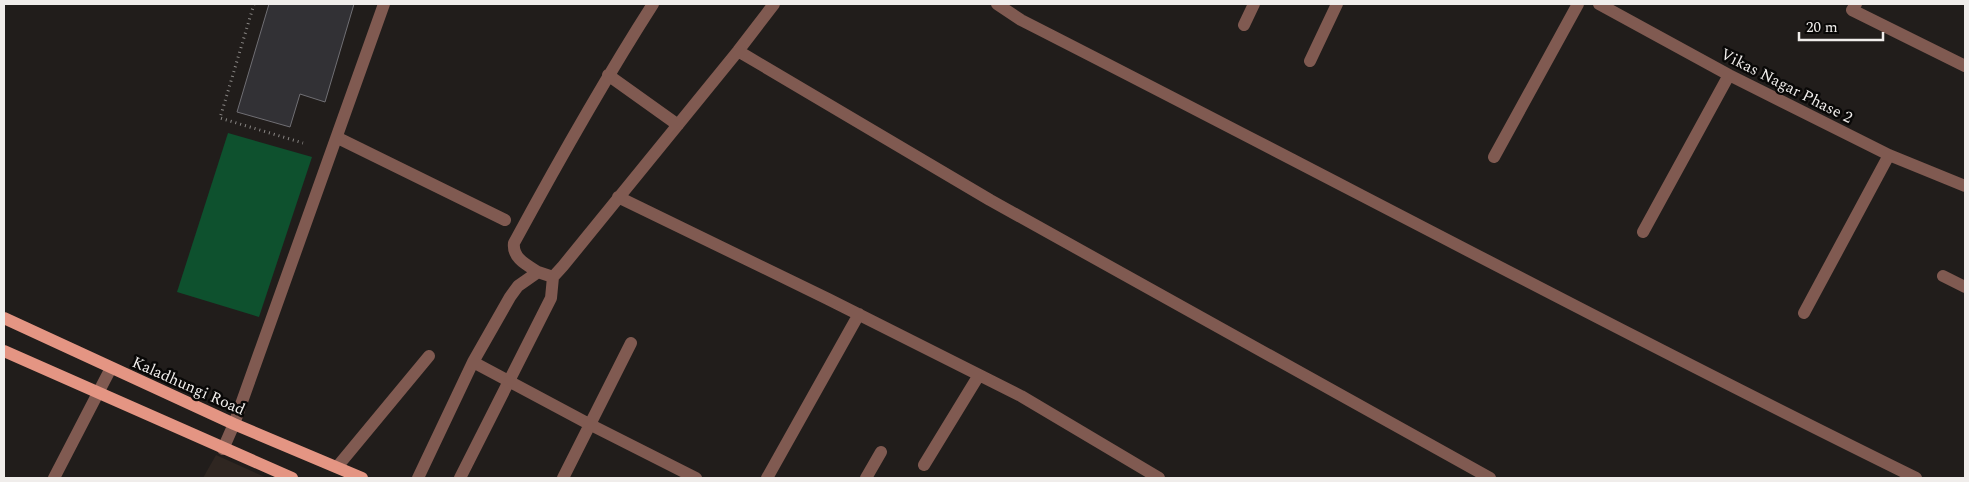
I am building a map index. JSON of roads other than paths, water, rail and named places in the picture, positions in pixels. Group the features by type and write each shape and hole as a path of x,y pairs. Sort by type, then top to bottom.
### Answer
{"main road":[{"name":"Kaladhungi Road","path":"4,318 234,424 362,478"},
{"path":"4,351 292,478"}],"street":[{"path":"223,449 234,424 338,138 384,4"},
{"path":"553,277 538,272 516,256 513,250 514,243 608,75 653,4"},
{"path":"460,478 551,298 553,277 738,51 774,4"},
{"path":"997,4 1021,20 1240,131 1526,282 1745,394 1916,478"},
{"path":"1244,25 1254,4"},
{"path":"1310,61 1337,4"},
{"path":"1494,156 1578,4"},
{"name":"Vikas Nagar Phase 2","path":"1599,4 1729,75 1889,155 1965,186"},
{"path":"1856,4 1852,10 1965,66"},
{"path":"738,51 998,205 1490,478"},
{"path":"608,75 678,125"},
{"path":"1643,232 1729,75"},
{"path":"338,138 506,220"},
{"path":"1804,313 1889,155"},
{"path":"618,197 1021,396 1159,478"},
{"path":"418,478 473,362 510,297 518,286 538,272"},
{"path":"1943,276 1965,287"},
{"path":"767,478 858,314"},
{"path":"563,478 631,343"},
{"path":"337,467 429,356"},
{"path":"473,362 696,478"},
{"path":"54,478 111,368"},
{"path":"924,465 978,375"},
{"path":"866,478 880,452"}]}
